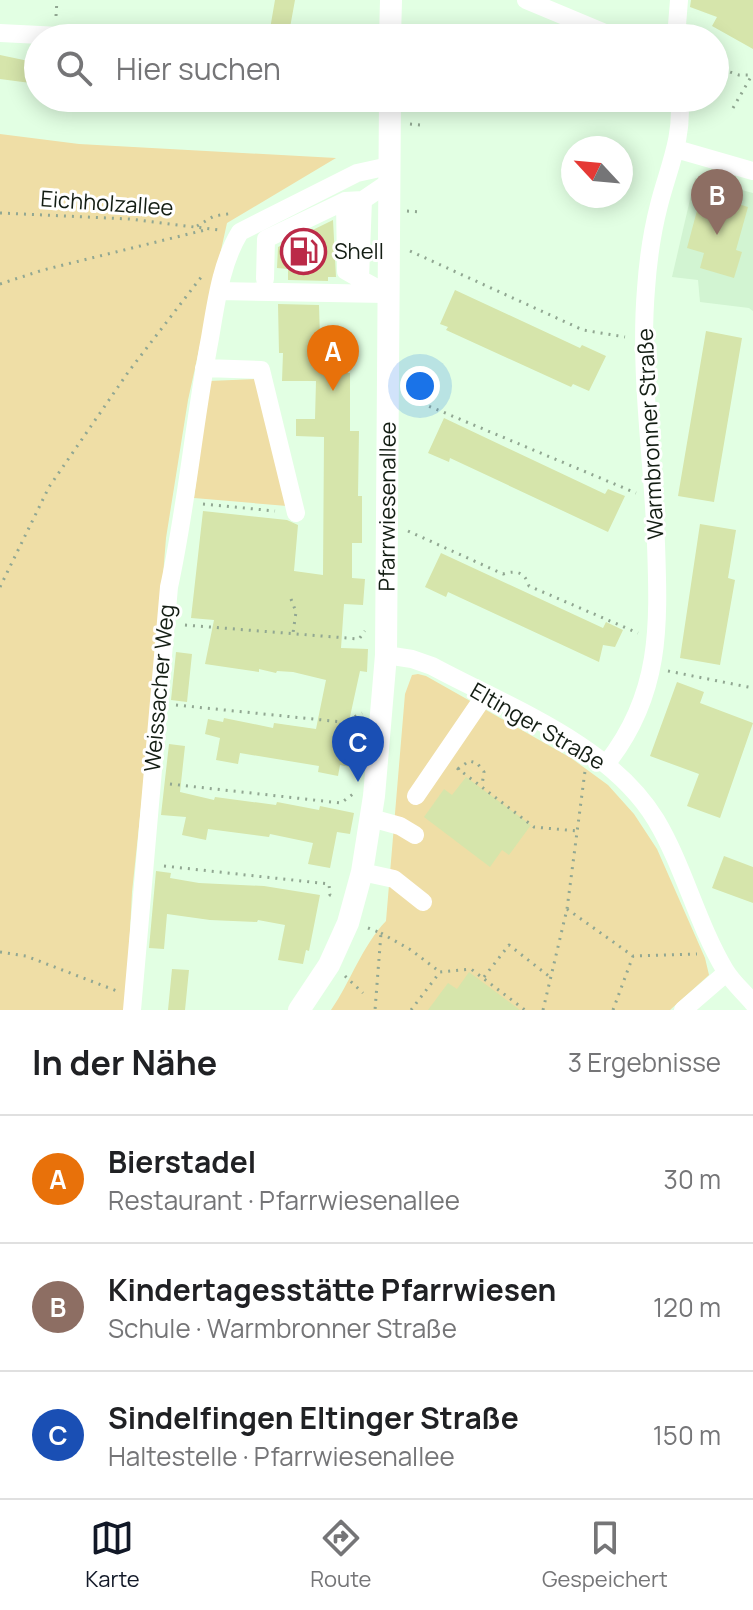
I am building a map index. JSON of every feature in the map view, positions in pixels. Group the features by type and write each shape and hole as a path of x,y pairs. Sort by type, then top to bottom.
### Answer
{"main road":[{"path":"390,24 391,0"},
{"name":"Pfarrwiesenallee","path":"299,1010 329,965 351,912 362,872 382,715 387,628 390,112"}],"street":[{"path":"526,0 583,24"},
{"path":"677,24 679,0"},
{"path":"0,33 24,34"},
{"name":"Warmbronner Straße","path":"600,758 632,727 652,668 657,641 654,500 644,310 650,243 676,149 680,112"},
{"path":"676,149 753,171"},
{"name":"Weissacher Weg","path":"132,1010 169,587 204,368 219,291 234,242 240,232 357,173 389,174"},
{"path":"265,279 266,239 354,201 389,174"},
{"path":"354,201 360,279 387,294"},
{"path":"219,291 387,294"},
{"path":"204,368 261,370 296,513"},
{"name":"Eltinger Straße","path":"386,655 432,666 600,758 632,788 657,821 726,973 753,1003"},
{"path":"416,796 485,695"},
{"path":"372,807 415,835"},
{"path":"362,872 394,879 423,902"},
{"path":"683,1010 726,973"}],"path":[{"path":"729,72 752,75 733,108"},
{"path":"407,124 420,125"},
{"path":"406,211 420,212"},
{"name":"Eichholzallee","path":"0,213 129,219 212,228 43,270 0,284"},
{"path":"406,249 583,330 644,340"},
{"path":"0,587 49,487 129,371 204,273"},
{"path":"405,396 595,478 654,500"},
{"path":"183,502 296,513"},
{"path":"404,530 503,574 513,571 522,574 529,586 657,641"},
{"path":"291,599 296,612 293,633"},
{"path":"166,623 359,639 370,627 387,628"},
{"path":"652,668 753,688"},
{"path":"160,703 352,723 354,717 361,713 382,715"},
{"path":"543,1010 567,909 583,778 600,758"},
{"path":"448,776 469,761 477,763 484,772 482,785"},
{"path":"458,768 534,827 577,831"},
{"path":"151,782 341,803 346,802 351,794 372,807"},
{"path":"144,864 329,884 330,895 351,912 440,972 471,969 525,1010"},
{"path":"567,909 633,956 716,953"},
{"path":"375,1010 381,933"},
{"path":"484,978 509,945 550,977"},
{"path":"0,952 26,956 122,993"},
{"path":"613,1010 633,956"},
{"path":"411,1010 440,972"},
{"path":"345,976 363,993"}],"shaded area":[{"path":"0,134 79,144 336,158 227,223 188,400 166,538 132,892 126,1010 0,1010"},
{"path":"695,178 753,193 753,311 700,302 698,280 672,277"},
{"path":"257,379 287,506 194,498 209,381"},
{"path":"418,674 571,758 608,785 634,814 657,849 705,958 709,975 670,1010 331,1010 370,941 386,921 405,694 412,675"}],"building":[{"path":"275,0 295,0 291,24 271,24"},
{"path":"691,0 753,0 753,49 729,36 729,24 713,24 717,17 690,7"},
{"path":"0,55 24,60 24,82 0,79"},
{"path":"722,199 748,207 736,250 742,252 734,278 700,268 704,253 687,248 699,203 719,209"},
{"name":"Shell","path":"333,220 336,277 328,277 328,281 288,280 288,269 277,268 278,247"},
{"path":"455,290 580,348 582,345 606,356 589,391 573,384 571,387 446,330 448,327 440,324"},
{"path":"278,304 319,305 321,373 350,373 350,431 359,431 358,496 362,496 362,543 352,543 352,578 365,579 363,605 344,604 341,648 368,649 367,672 360,671 346,735 358,737 351,767 340,765 338,776 318,772 319,766 240,753 238,764 216,760 220,738 205,734 208,719 223,722 224,718 273,728 274,723 316,729 326,680 293,672 276,673 259,669 259,672 205,664 214,620 191,618 203,511 287,520 298,525 294,571 323,575 324,437 296,436 296,419 315,419 316,381 282,381 283,353 279,353"},
{"path":"706,331 742,338 714,502 678,496"},
{"path":"444,418 605,494 608,489 625,496 608,532 450,458 449,462 428,453"},
{"path":"700,524 736,530 728,578 735,580 720,665 680,658"},
{"path":"441,553 603,628 606,622 623,630 615,647 603,645 599,662 448,592 446,597 425,587"},
{"path":"176,652 192,654 187,702 171,700"},
{"path":"677,682 704,692 700,703 753,723 720,818 687,806 699,774 650,756"},
{"path":"169,744 185,746 180,792 214,800 215,797 276,805 277,802 354,813 350,834 337,832 330,868 308,864 313,843 270,834 269,837 208,829 206,840 182,835 186,817 161,815"},
{"path":"466,777 531,825 509,855 502,850 490,867 424,817 444,789 452,795"},
{"path":"724,856 753,867 753,903 712,888"},
{"path":"156,871 171,873 170,878 199,883 264,886 320,895 309,951 306,950 303,964 278,960 285,925 258,920 210,920 167,914 164,949 149,948"},
{"path":"172,969 189,970 185,1010 168,1010"},
{"path":"469,972 520,1010 428,1010 448,983 457,989"}],"place":[{"name":"Kindertagesstätte Pfarrwiesen","path":"717,235"},
{"name":"Shell","path":"303,251"},
{"name":"Bierstadel","path":"333,391"},
{"name":"Sindelfingen Eltinger Straße","path":"358,782"}]}
